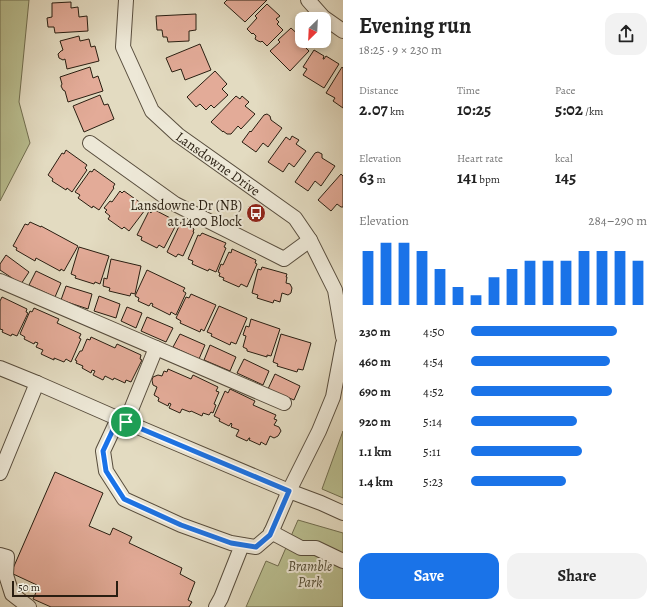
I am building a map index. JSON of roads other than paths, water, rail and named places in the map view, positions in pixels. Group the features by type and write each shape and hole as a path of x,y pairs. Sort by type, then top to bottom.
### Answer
{"street":[{"name":"Lansdowne Drive","path":"126,0 123,47 152,111 178,135 295,218 310,240 334,290 343,338"},
{"path":"308,0 323,17 343,31"},
{"path":"90,142 175,204 284,259 310,240"},
{"path":"0,281 284,403"},
{"path":"156,348 122,421 103,451 106,471 124,499 181,525 231,543 256,547 270,535 289,491 319,431 333,397 343,344"},
{"path":"0,368 122,421 343,513"},
{"path":"0,473 3,456 37,383"},
{"path":"271,532 301,548 316,548 343,561"},
{"path":"216,607 242,544"},
{"path":"0,555 7,557 6,575 12,594 29,607"}],"place":[{"name":"Lansdowne Dr (NB) at 1400 Block","path":"256,213"}],"park label":[{"name":"Bramble Park","path":"310,574"}]}
